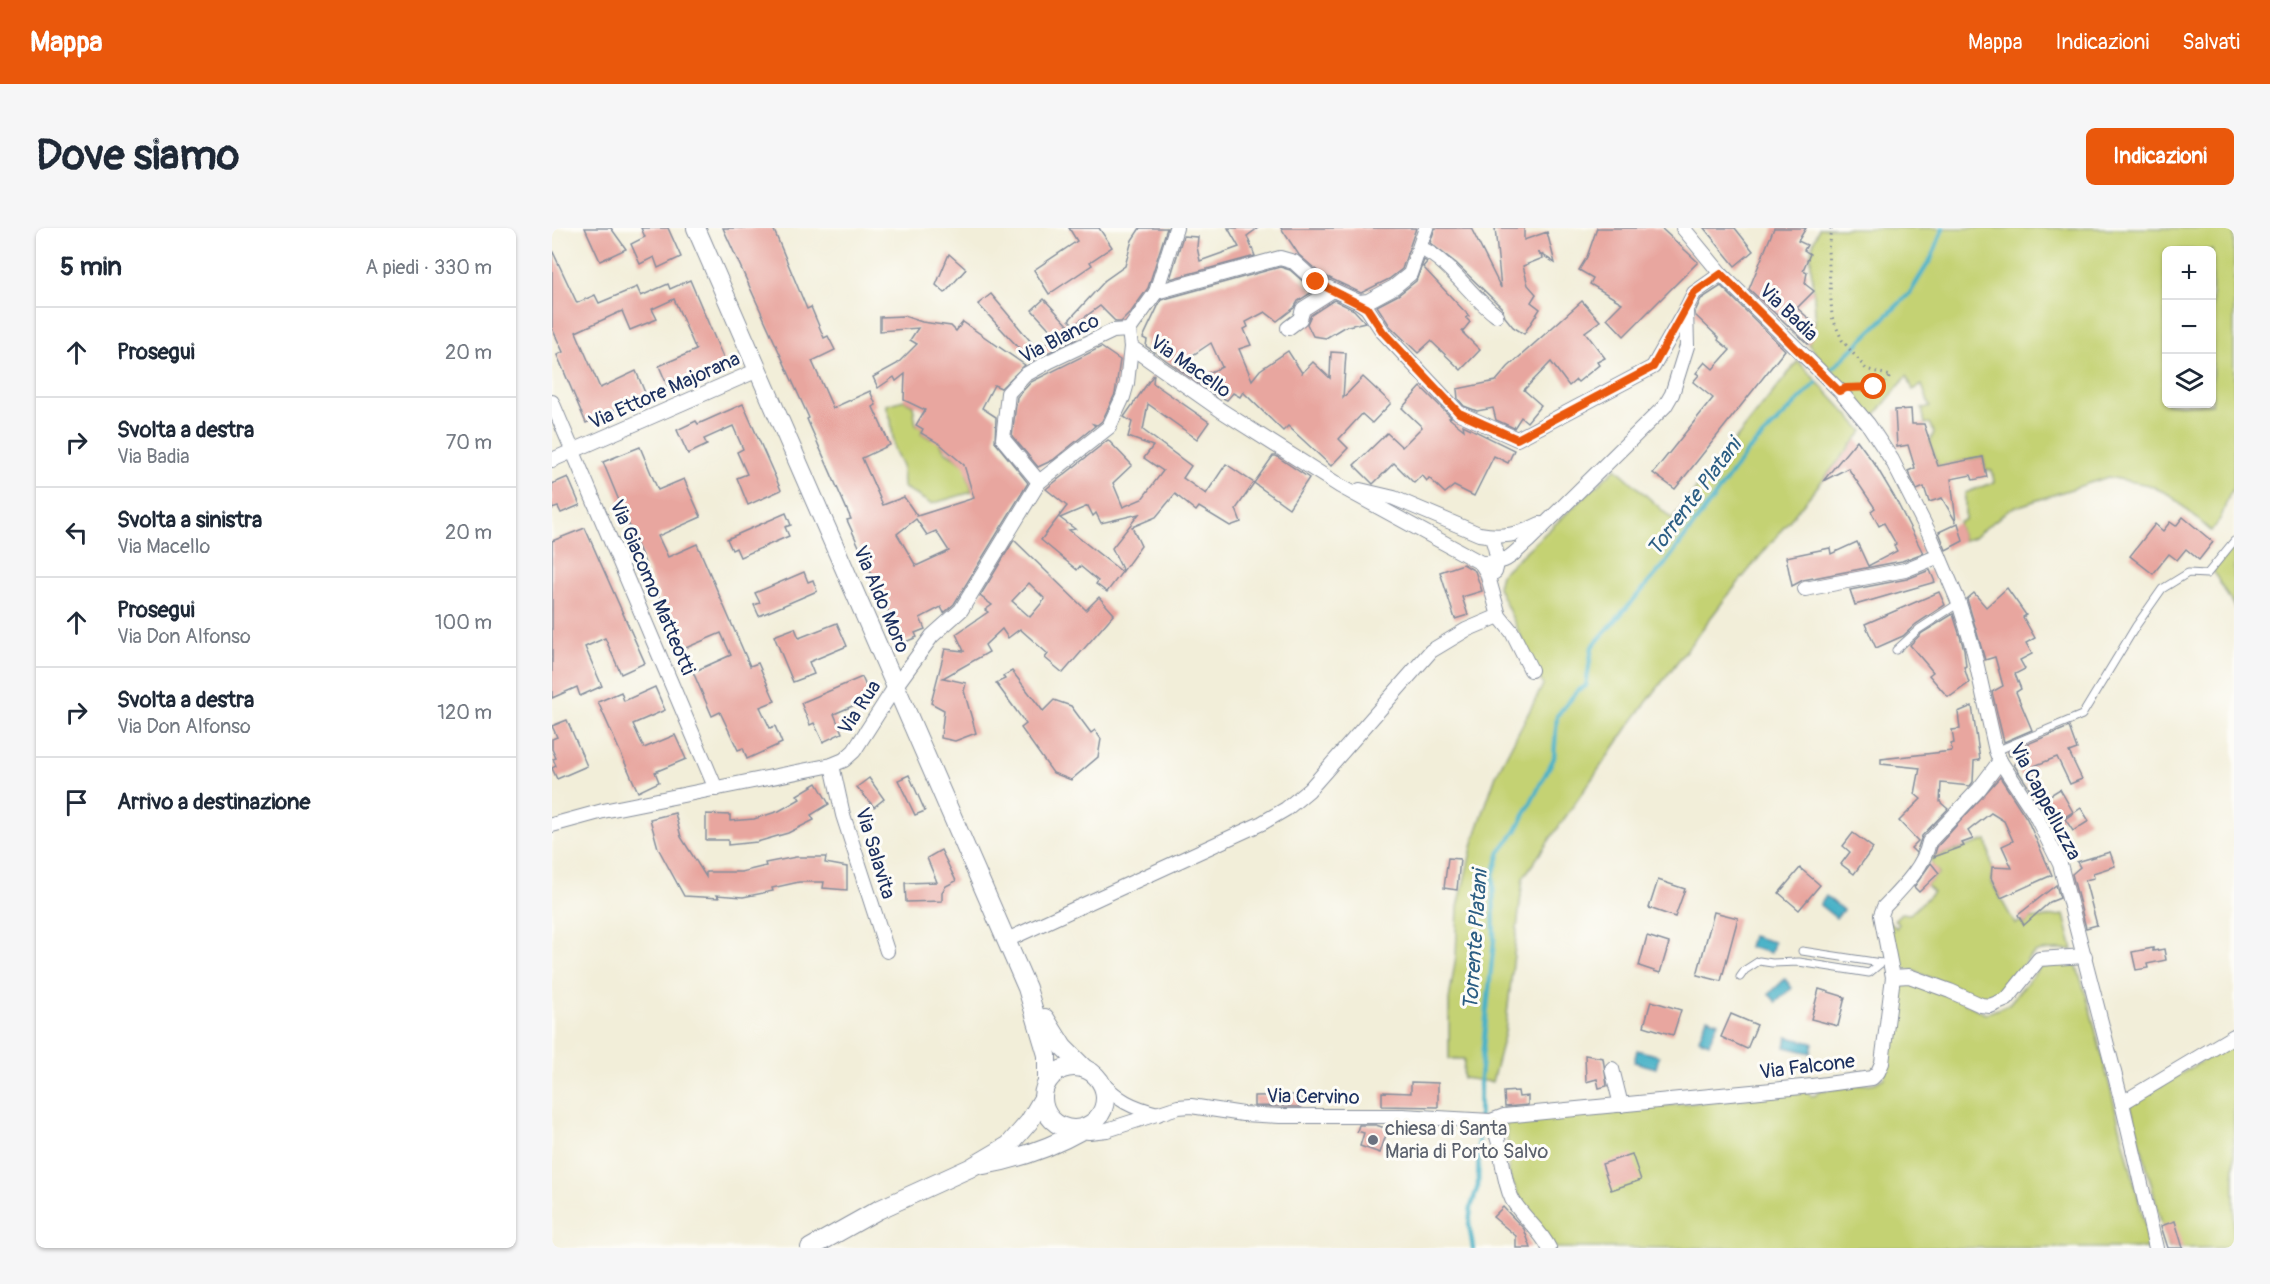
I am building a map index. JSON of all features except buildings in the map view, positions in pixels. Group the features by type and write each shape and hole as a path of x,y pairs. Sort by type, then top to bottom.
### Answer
{"street":[{"name":"Via Aldo Moro","path":"696,228 1027,988"},
{"name":"Via Macello","path":"1176,228 1156,292 1129,330 1131,347 1222,411 1341,486 1481,562"},
{"path":"1359,302 1368,302 1381,295 1410,274 1426,228"},
{"name":"Via Badia","path":"1683,228 1721,274 1839,391 1868,424"},
{"path":"1420,248 1436,255 1483,305 1496,315"},
{"path":"1156,292 1280,258 1294,262 1309,278 1367,308 1383,332 1459,413 1517,439 1653,367 1694,293 1721,274"},
{"path":"1288,328 1300,319 1303,309 1333,290"},
{"path":"1481,562 1497,564 1506,560 1665,406 1672,394 1687,346 1686,309"},
{"name":"Via Blanco","path":"1040,483 1004,439 1008,393 1025,375 1050,361 1113,331 1129,330"},
{"name":"Via Rua","path":"552,825 603,811 832,765 844,760 854,751 895,687 932,636 961,610 1040,483 1109,427 1123,397 1131,347"},
{"name":"Via Ettore Majorana","path":"552,460 758,370"},
{"name":"Via Giacomo Matteotti","path":"552,402 716,789"},
{"name":"Via Cappelluzza","path":"1868,424 1892,460 1939,556 1959,603 1973,648 1998,756 2035,814 2060,864 2122,1103 2156,1248"},
{"path":"1341,486 1394,498 1479,534 1491,536 1508,537 1526,532 1553,516"},
{"path":"1416,527 1423,511"},
{"path":"1491,536 1496,547 1497,564 1492,594"},
{"path":"1805,589 1905,570 1939,556"},
{"path":"1481,562 1487,573 1499,616 1512,632 1531,670"},
{"path":"1007,940 1262,823 1286,809 1309,790 1431,651 1466,630 1499,616"},
{"name":"Via Falcone","path":"1491,1121 1504,1116 1872,1078 1882,1063 1893,977 1882,926 1881,915 1884,907 1921,863 1929,842 1979,789 1998,756"},
{"name":"Via Salavita","path":"832,765 843,815 887,951"},
{"path":"1893,977 1909,976 1981,1005 1990,1006 2007,999 2039,959 2085,956"},
{"path":"1027,988 1053,1033 1068,1053 1113,1094 1131,1106 1160,1114"},
{"path":"1027,988 1047,1055 1044,1107 1052,1120 1066,1129 1080,1129"},
{"path":"2122,1103 2234,1036"},
{"path":"810,1248 898,1199 970,1168 1014,1141 1029,1122 1057,1072 1071,1068 1092,1075 1105,1093 1104,1107 1097,1119 1068,1138 1006,1161 970,1168"},
{"path":"1612,1069 1621,1105"},
{"name":"Via Cervino","path":"1080,1129 1107,1130 1178,1107 1191,1106 1242,1114 1280,1116 1402,1116 1491,1121"},
{"path":"1491,1121 1499,1135 1512,1198 1521,1212 1540,1232 1549,1248"}],"lane":[{"path":"1998,756 2082,715 2136,626 2163,589 2188,573 2207,574 2234,541"},
{"path":"1896,650 1919,629 1959,603"},
{"path":"1740,976 1745,970 1759,962 1800,962 1869,973 1881,963 1802,951"}],"path":[{"path":"1831,228 1828,250 1832,317 1842,340 1866,369 1891,376 1882,385 1846,388 1839,391"}],"green space":[{"path":"1819,228 2234,228 2234,488 2216,526 2211,531 2170,495 2149,485 2108,477 2010,509 1974,537 1963,541 1958,523 1965,519 1965,493 1994,482 1992,470 1986,471 1983,457 1938,466 1930,442 1934,432 1930,423 1925,424 1922,408 1930,407 1922,385 1913,390 1907,376 1872,419 1808,344 1815,324 1811,265 1813,245"},
{"path":"1798,361 1863,431 1725,599 1628,727 1523,878 1505,1032 1492,1082 1463,1078 1464,1059 1449,1059 1449,1000 1456,956 1458,907 1474,839 1496,775 1543,685 1498,587 1501,574 1616,468 1672,519"},
{"path":"904,400 913,405 916,425 923,429 921,433 931,439 934,434 941,438 939,443 946,452 974,470 967,474 972,492 931,504 903,487 902,466 894,449 891,420 886,405"},
{"path":"2234,545 2234,607 2213,571"},
{"path":"1987,840 1992,867 1991,881 2015,924 2022,921 2024,925 2031,919 2064,915 2073,950 2048,950 2035,953 2028,959 2003,994 1995,998 1984,999 1903,967 1897,958 1886,918 1896,928 1899,924 1895,919 1901,913 1910,914 1933,892 1926,885 1939,873 1932,865 1930,858"},
{"path":"2073,961 2088,1001 2151,1248 1554,1248 1523,1206 1509,1175 1506,1121 1808,1092 1811,1096 1816,1095 1818,1091 1875,1083 1884,1078 1900,984 1906,982 1953,996 1985,1014 2008,1005 2040,967"},
{"path":"2234,1042 2234,1248 2168,1248 2130,1104"}],"water":[{"path":"1826,896 1843,910 1836,918 1820,905"},
{"path":"1752,936 1774,942 1771,953 1749,947"},
{"path":"1785,979 1792,988 1776,1002 1769,994"},
{"path":"1707,1018 1718,1022 1709,1043 1699,1039"},
{"path":"1787,1037 1813,1043 1811,1053 1785,1047"},
{"path":"1637,1050 1659,1056 1656,1068 1634,1062"}],"waterway":[{"name":"Torrente Platani","path":"1830,371 1910,293 1932,257 1943,228"},
{"name":"Torrente Platani","path":"1473,1248 1469,1224 1471,1207 1478,1186 1480,1077 1494,940 1493,875 1500,852 1516,831 1554,758 1557,716 1578,690 1586,686 1592,647 1665,564 1747,452 1816,383"}],"place":[{"name":"chiesa di Santa Maria di Porto Salvo","path":"1373,1140"}],"route":[{"path":"1316,282 1367,308 1383,332 1459,413 1517,439 1653,367 1694,293 1721,274 1839,391 1846,388 1874,387"}]}
